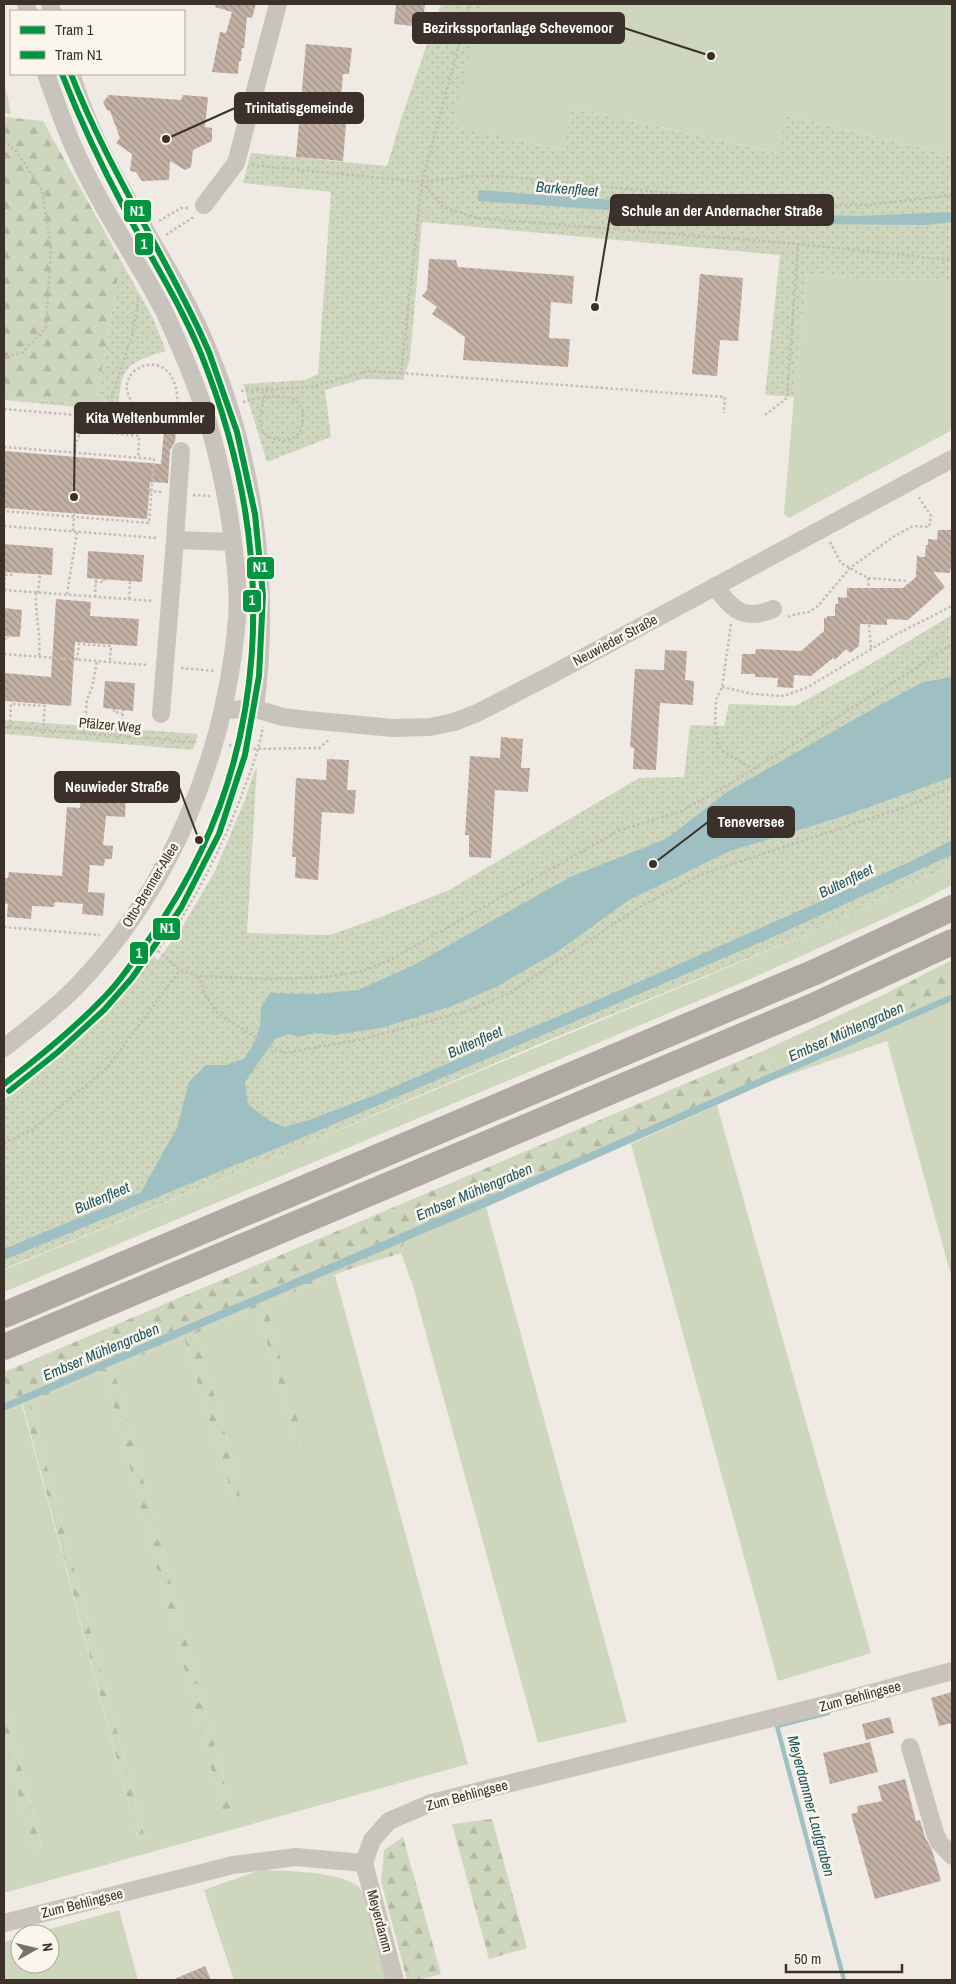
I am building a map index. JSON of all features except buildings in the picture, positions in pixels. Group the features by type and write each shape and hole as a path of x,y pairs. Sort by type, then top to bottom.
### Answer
{"highway":[{"path":"4,1315 806,976 952,908"},
{"path":"4,1347 811,1007 952,942"}],"street":[{"path":"204,205 236,163 278,4"},
{"name":"Otto-Brenner-Allee","path":"4,1048 30,1028 75,988 119,936 150,891 189,817 215,742 223,710 237,618 236,570 233,542 219,459 192,376 164,312 86,175 64,124 46,75"},
{"path":"70,75 108,165 191,312 225,392 250,487 260,557 261,612 255,710 223,710"},
{"path":"162,714 181,451"},
{"name":"Neuwieder Straße","path":"255,710 283,716 393,728 430,728 454,722 477,713 549,676 952,459"},
{"path":"175,540 233,542"},
{"path":"715,586 729,606 743,612 761,614 780,613"},
{"name":"Zum Behlingsee","path":"4,1923 232,1865 296,1857 364,1863 372,1840 389,1821 431,1803 864,1696 952,1671"},
{"path":"910,1747 935,1832 939,1842 952,1856"},
{"name":"Meyerdamm","path":"364,1863 395,1980"}],"path":[{"path":"401,373 422,182 470,4"},
{"path":"4,140 16,151 42,190 51,250 46,328 22,353 4,357"},
{"path":"236,163 422,182 469,176 497,176 657,192 825,205 869,205 952,195"},
{"path":"422,182 443,207 478,218 798,244 952,260"},
{"path":"151,240 193,218 204,205"},
{"path":"151,240 181,208 204,205"},
{"path":"765,415 787,398 798,244"},
{"path":"110,418 112,397 132,335 140,293 146,280"},
{"path":"145,364 156,364 165,369 176,385 177,424"},
{"path":"225,392 311,387 367,371 725,397 724,413"},
{"path":"267,390 260,423 263,433 271,438 290,439"},
{"path":"4,409 209,427"},
{"path":"75,453 76,440 80,434 85,431 92,431 139,436 138,458"},
{"path":"4,447 154,459 149,523 74,515 4,511"},
{"path":"780,613 796,614 809,612 818,606 850,568 874,550 913,526 929,527 931,516 910,482"},
{"path":"73,531 74,515"},
{"path":"4,526 175,540"},
{"path":"823,528 840,563 868,578 907,581"},
{"path":"67,595 77,532"},
{"path":"13,572 13,575 5,573 4,590 170,602"},
{"path":"40,574 36,615 40,640 40,657"},
{"path":"868,578 869,591"},
{"path":"95,597 96,580 104,582 104,579"},
{"path":"129,599 130,581"},
{"path":"729,606 732,619 722,687 716,700 715,724 718,745 724,752 753,769"},
{"path":"722,687 753,694 784,696 808,687 893,636 952,606"},
{"path":"868,615 871,649"},
{"path":"731,625 738,626"},
{"path":"4,639 8,639 8,637"},
{"path":"77,660 78,644 111,645 110,662"},
{"path":"158,951 180,970 198,976 273,979 324,977 360,972 388,961 620,830 682,811 753,769 952,644"},
{"path":"4,654 229,672"},
{"path":"84,733 87,699 92,688 97,662"},
{"path":"10,727 11,704 45,705 43,730"},
{"path":"114,709 114,712 123,711 121,736"},
{"name":"Pfälzer Weg","path":"4,727 215,742 246,749 258,749 319,748 348,724"},
{"path":"837,726 843,740"},
{"path":"241,765 246,749"},
{"path":"4,1095 71,1044 118,996 158,951 176,926 213,861 258,749"},
{"path":"198,976 206,996 218,1014 274,1049 284,1053 363,1039 467,1011 508,994 638,908 702,874 905,807 952,787"},
{"path":"205,857 213,861"},
{"path":"4,927 119,936"},
{"path":"4,1143 32,1130 107,1068 180,970"}],"green space":[{"path":"441,4 484,4 452,126 562,150 573,108 777,153 787,116 952,155 952,279 850,278 807,274 794,397 765,395 780,255 422,222 410,359 403,380 363,379 325,390 331,437 267,462 243,384 305,380 318,374 331,192 243,183 251,153 387,166 402,116"},
{"path":"484,4 952,4 952,155 788,116 778,153 573,108 563,150 451,126"},
{"path":"4,80 11,114 4,113"},
{"path":"4,117 43,121 121,261 96,405 4,397"},
{"path":"121,261 153,318 166,351 141,360 127,369 121,385 118,411 4,400 4,397 96,405"},
{"path":"807,274 850,278 952,279 952,430 789,518 784,514"},
{"path":"952,615 952,864 822,928 549,1040 277,1156 4,1269 4,1100 46,1068 84,1033 154,956 158,960 181,929 215,871 257,767 247,933 330,935 449,890 639,778 684,777 690,725 724,726 729,704 795,706 864,668"},
{"path":"4,720 198,734 193,750 4,734"},
{"path":"952,864 952,885 916,904 748,980 4,1292 4,1270 822,928"},
{"path":"952,960 952,990 900,1013 887,993"},
{"path":"952,990 952,994 772,1073 765,1050 887,993 900,1013"},
{"path":"952,1001 952,1279 887,1041 774,1080"},
{"path":"765,1050 772,1073 4,1403 4,1372"},
{"path":"717,1105 871,1653 778,1681 631,1144"},
{"path":"486,1207 627,1722 538,1743 413,1286 401,1253 405,1241"},
{"path":"405,1241 401,1253 344,1271 266,1304 303,1440 296,1443 257,1307 196,1333 237,1474 240,1499 234,1502 184,1338 113,1367 232,1810 223,1812 104,1371 30,1402 145,1838 138,1839 23,1405 4,1413 4,1411"},
{"path":"335,1275 468,1764 4,1893 4,1739 33,1850 42,1848 4,1702 4,1413 22,1405 138,1839 145,1838 30,1402 104,1371 223,1811 232,1810 113,1367 184,1338 234,1502 237,1474 196,1333 257,1307 296,1443 302,1440 266,1304"},
{"path":"4,1702 42,1849 33,1850 4,1739"},
{"path":"492,1819 527,1948 489,1959 452,1824"},
{"path":"403,1837 441,1974 423,1980 407,1980 381,1881 384,1850"},
{"path":"260,1870 322,1874 334,1876 355,1884 367,1900 372,1913 389,1980 234,1980 204,1890"},
{"path":"119,1910 138,1980 4,1980 4,1942 10,1940 10,1974 60,1974 60,1926"}],"water":[{"path":"479,190 814,215 859,216 952,212 952,222 926,225 805,224 478,201"},
{"path":"952,677 952,777 844,816 730,851 629,900 557,952 496,987 452,1006 381,1028 334,1035 315,1033 299,1037 289,1034 275,1039 245,1082 247,1100 250,1106 270,1121 284,1127 312,1119 380,1093 609,995 914,860 952,840 952,855 773,937 294,1141 4,1260 4,1249 141,1192 177,1128 189,1082 206,1065 226,1065 244,1059 254,1043 260,1027 261,1007 270,993 316,994 358,990 414,965 570,877 666,839 727,792 878,706 923,682"},
{"path":"952,994 952,1001 486,1207 4,1411 4,1403 561,1165"}],"waterway":[{"name":"Meyerdammer Laufgraben","path":"828,1713 777,1726 844,1980"}],"tram line":[{"name":"1","path":"4,1084 60,1039 111,990 152,935 193,868 223,798 242,726 252,652 252,577 244,502 226,428 193,335 107,175 83,125 62,75"},
{"name":"N1","path":"9,1091 58,1052 104,1010 132,978 181,908 219,834 245,755 259,676 263,595 255,514 237,432 209,352 200,332 116,172 71,75"}],"place":[{"name":"Bezirkssportanlage Schevemoor","path":"711,56"},
{"name":"Trinitatisgemeinde","path":"166,139"},
{"name":"Schule an der Andernacher Straße","path":"595,307"},
{"name":"Kita Weltenbummler","path":"74,497"},
{"name":"Neuwieder Straße","path":"199,840"},
{"name":"Teneversee","path":"653,864"}],"water label":[{"name":"Barkenfleet","path":"567,189"},
{"name":"Bultenfleet","path":"846,881"},
{"name":"Embser Mühlengraben","path":"846,1032"},
{"name":"Bultenfleet","path":"475,1042"},
{"name":"Embser Mühlengraben","path":"474,1192"},
{"name":"Bultenfleet","path":"102,1198"},
{"name":"Embser Mühlengraben","path":"101,1352"}]}
